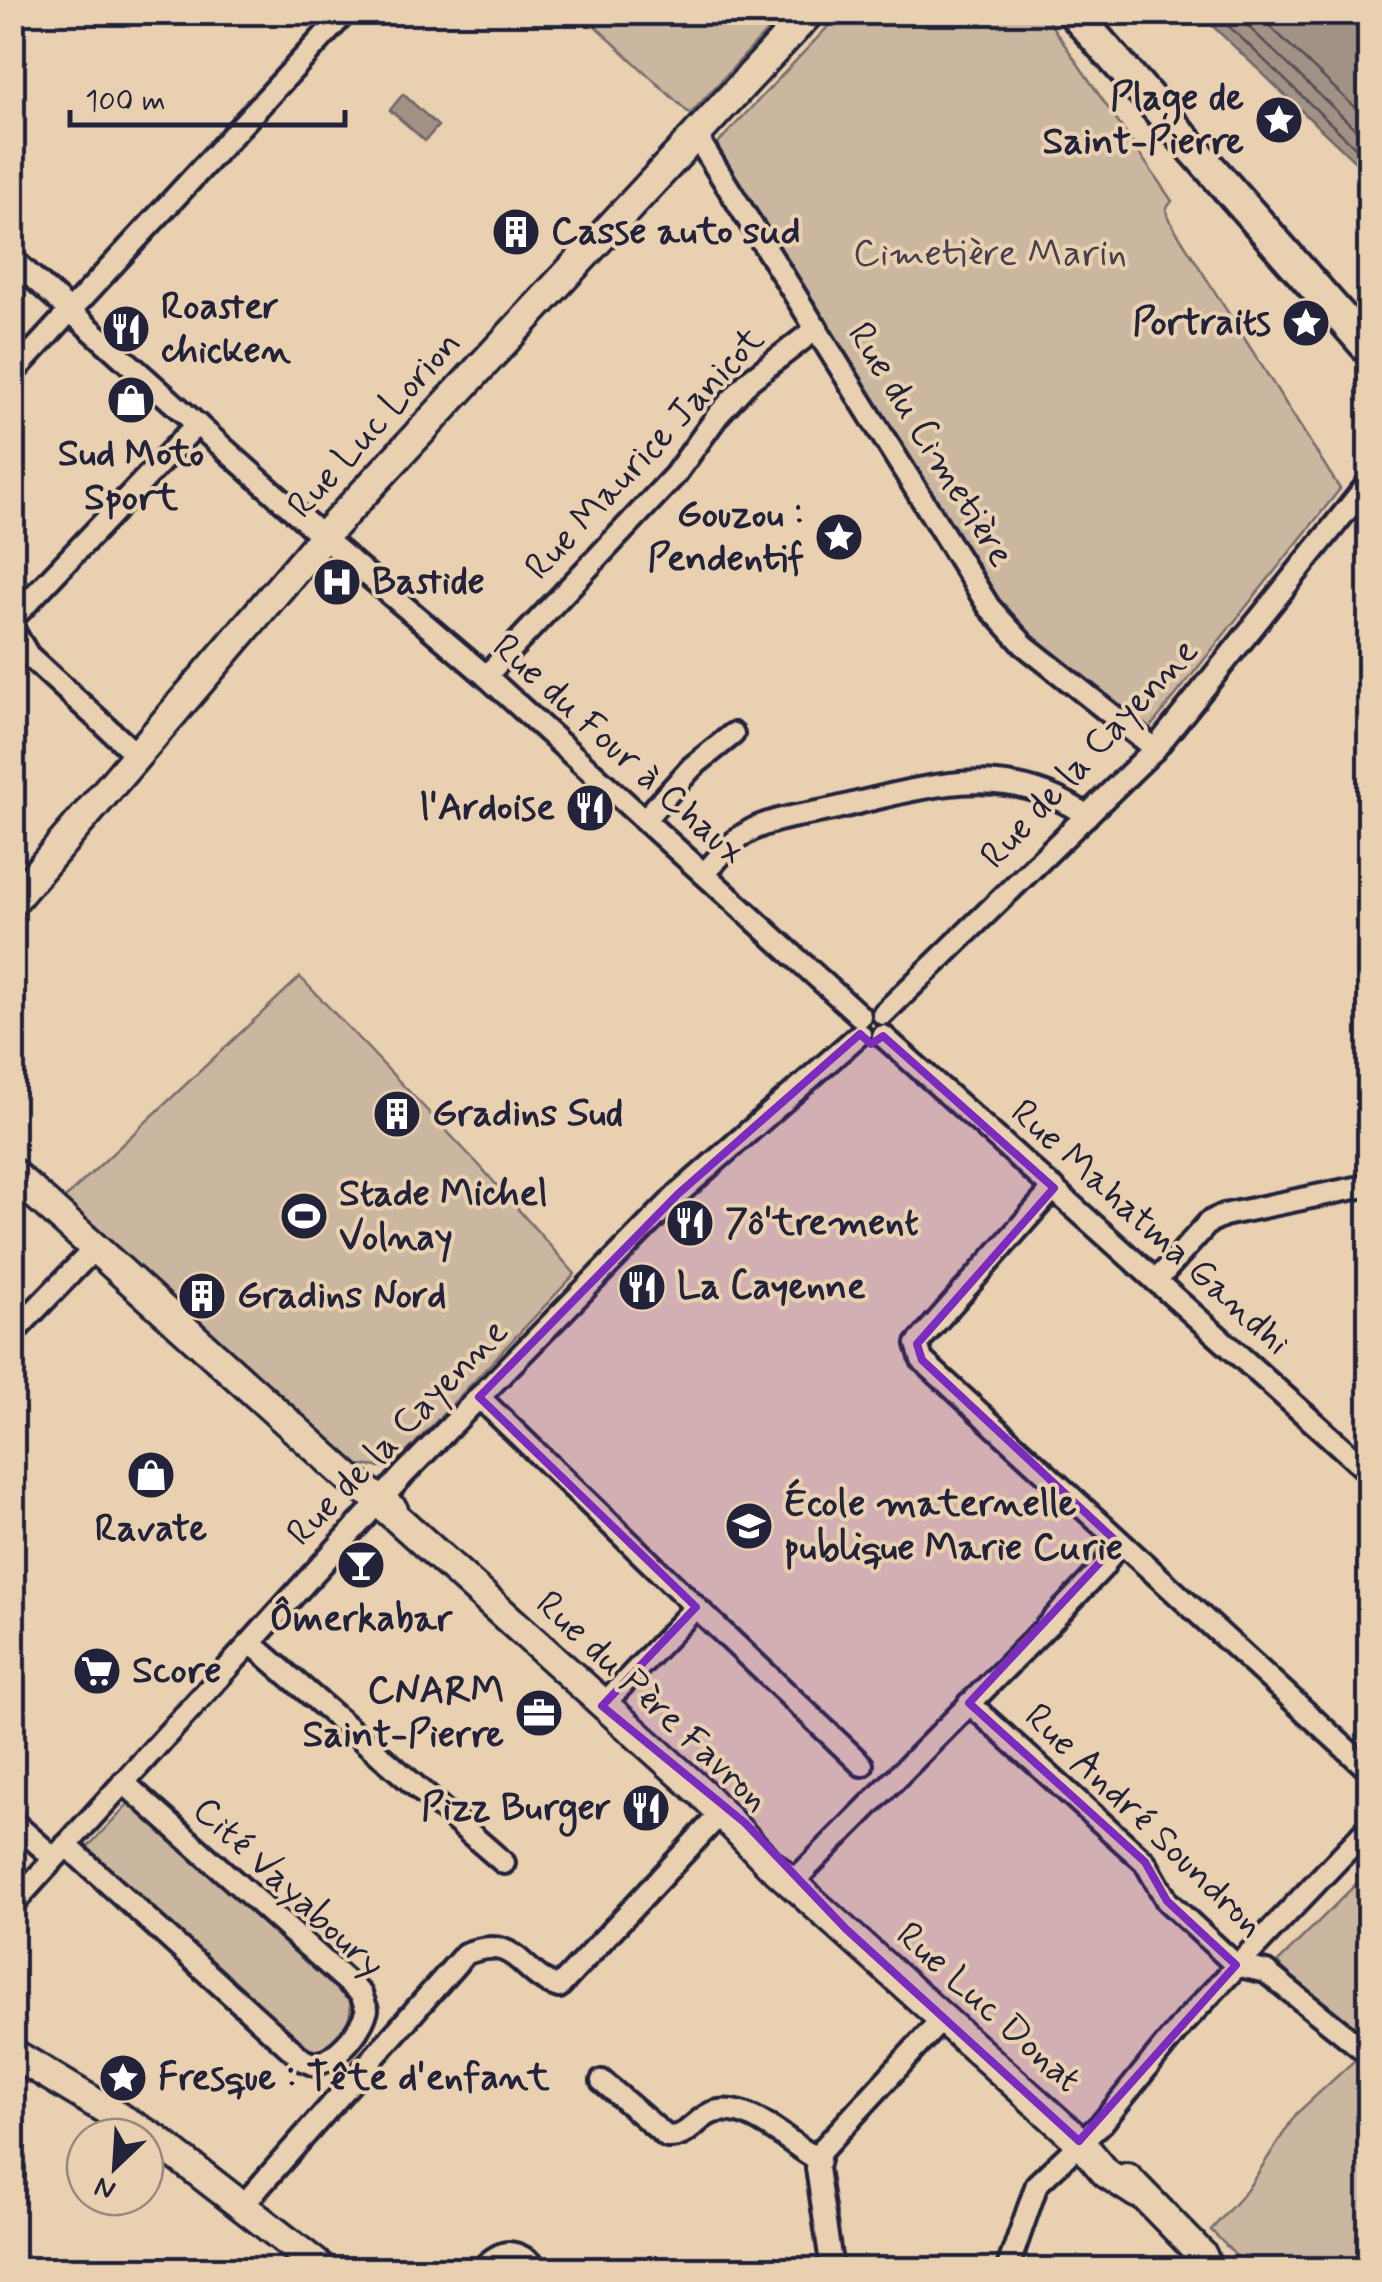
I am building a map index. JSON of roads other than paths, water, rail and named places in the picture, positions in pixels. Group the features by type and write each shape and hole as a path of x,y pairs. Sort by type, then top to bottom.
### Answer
{"main road":[{"path":"1074,12 1370,350"},
{"path":"1098,12 1370,324"}],"street":[{"name":"Rue Luc Lorion","path":"12,902 323,537 810,12"},
{"path":"12,374 341,14"},
{"name":"Rue du Cimetière","path":"696,134 998,618 1024,646 1154,748"},
{"name":"Rue du Four à Chaux","path":"12,259 323,537 486,676 704,874 860,1025"},
{"name":"Rue Maurice Janicot","path":"486,676 675,475 718,415 750,380 817,328"},
{"path":"12,619 196,424"},
{"name":"Rue de la Cayenne","path":"883,1014 1154,748 1370,482"},
{"path":"12,628 28,655 139,757"},
{"path":"644,820 692,768 733,734"},
{"path":"704,874 734,844 758,828 956,781 1002,780 1032,787 1062,798 1088,816"},
{"path":"872,1010 883,1014 888,1025 883,1036 872,1040 860,1025 872,1010"},
{"name":"Rue de la Cayenne","path":"12,1905 479,1397 678,1194 860,1025"},
{"name":"Rue Mahatma Gandhi","path":"883,1036 1370,1473"},
{"name":"Rue du Père Favron","path":"12,1173 717,1808"},
{"path":"1156,1281 1209,1222 1224,1215 1370,1184"},
{"path":"1054,1188 917,1344 922,1360 1259,1673 1370,1770"},
{"path":"12,1334 94,1248"},
{"path":"479,1397 862,1765"},
{"path":"796,1879 1103,1567 1118,1543"},
{"path":"602,1706 696,1607"},
{"path":"251,1642 504,1863"},
{"name":"Rue André Soundron","path":"969,1703 1146,1862 1162,1894 1236,1966 1266,1972 1370,2055"},
{"name":"Cité Vayaboury","path":"12,1821 60,1852 303,2060 315,2065 331,2059 362,2024 367,2010 361,1994 123,1782"},
{"path":"244,2204 465,1954 495,1946 514,1953 560,1986 717,1808"},
{"name":"Rue Luc Donat","path":"717,1808 745,1823 846,1930 1079,2141 1106,2173 1137,2193 1202,2255 1208,2270"},
{"path":"1007,2270 1037,2184 1103,2122 1184,2022 1370,1826"},
{"path":"832,2270 819,2160 833,2135 943,2018"},
{"path":"12,2053 157,2140 324,2270"},
{"path":"602,2082 667,2136 689,2132 712,2112 741,2112 819,2160"},
{"path":"481,2270 494,2255 509,2250 522,2254 540,2270"}],"water":[{"path":"1199,13 1369,13 1369,175"},
{"path":"403,94 438,126 425,141 390,110"}],"place":[{"name":"Plage de Saint-Pierre","path":"1279,120"},
{"name":"Casse auto sud","path":"516,232"},
{"name":"Portraits","path":"1306,323"},
{"name":"Roaster chicken","path":"126,329"},
{"name":"Sud Moto Sport","path":"131,400"},
{"name":"Gouzou : Pendentif","path":"839,537"},
{"name":"Bastide","path":"337,582"},
{"name":"l'Ardoise","path":"590,808"},
{"name":"Gradins Sud","path":"397,1114"},
{"name":"Stade Michel Volnay","path":"304,1216"},
{"name":"7ô'trement","path":"690,1223"},
{"name":"La Cayenne","path":"642,1287"},
{"name":"Gradins Nord","path":"202,1296"},
{"name":"Ravate","path":"151,1475"},
{"name":"École maternelle publique Marie Curie","path":"749,1526"},
{"name":"Ômerkabar","path":"361,1565"},
{"name":"Score","path":"97,1671"},
{"name":"CNARM Saint-Pierre","path":"539,1713"},
{"name":"Pizz Burger","path":"646,1808"},
{"name":"Fresque : Tête d'enfant","path":"123,2078"}],"park label":[{"name":"Cimetière Marin","path":"990,254"}]}
